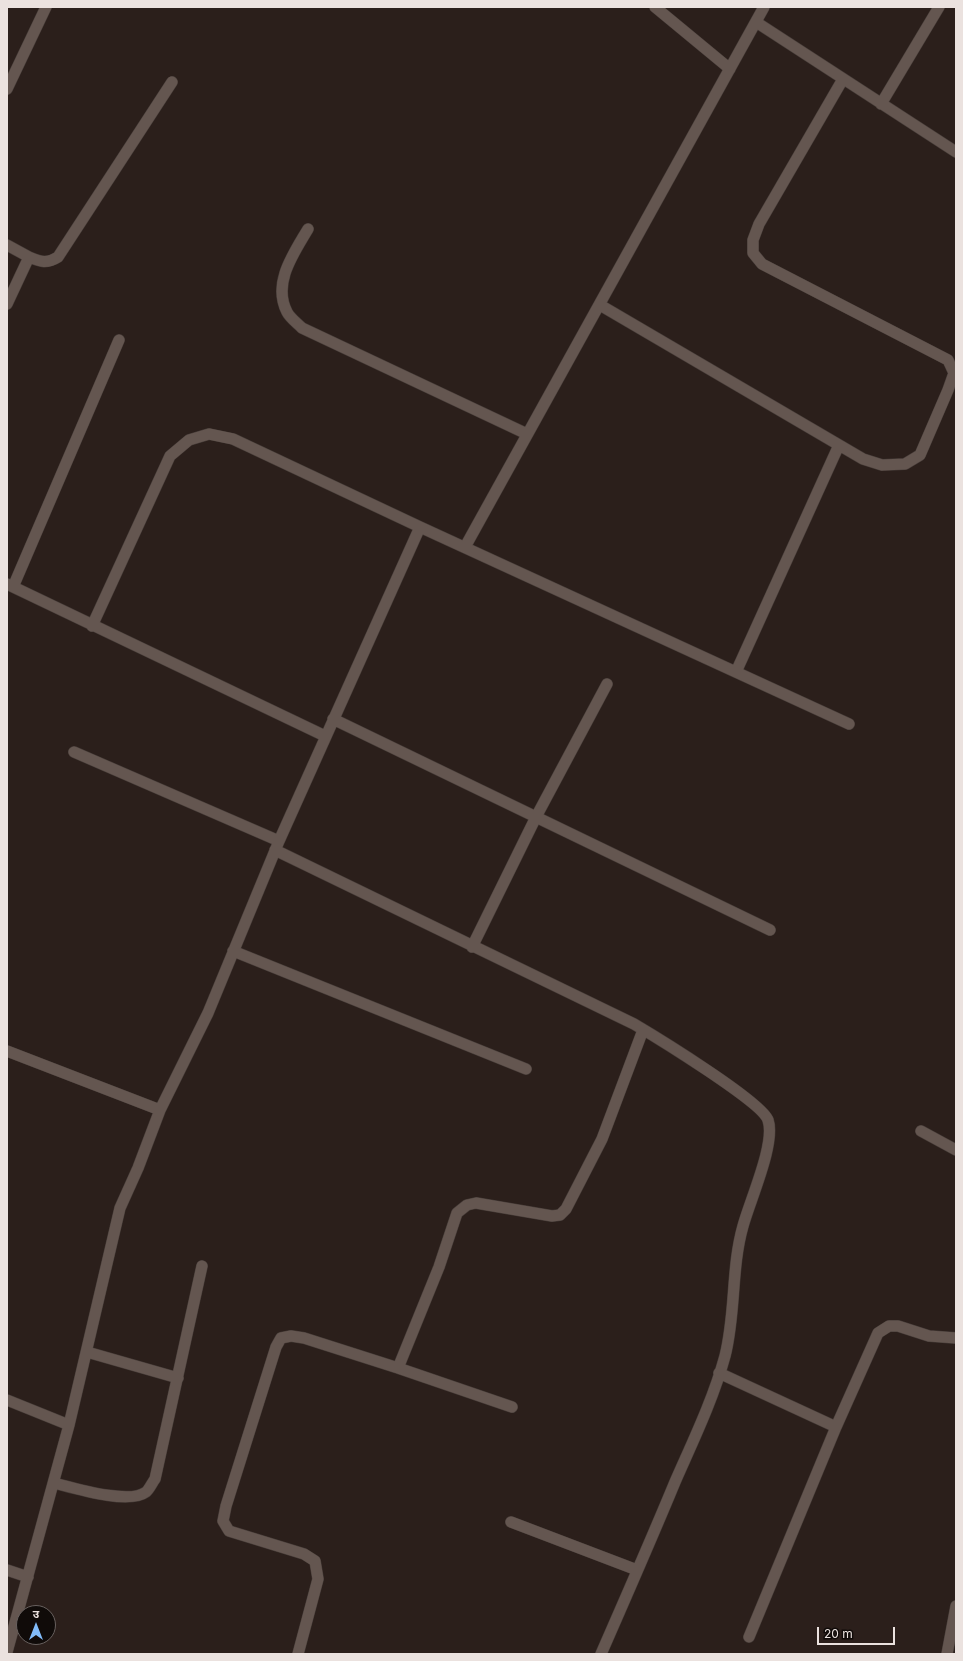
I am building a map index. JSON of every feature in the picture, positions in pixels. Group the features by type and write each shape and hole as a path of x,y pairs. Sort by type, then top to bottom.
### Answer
{"street":[{"path":"7,89 46,7"},
{"path":"655,7 730,69"},
{"path":"465,548 764,7"},
{"path":"881,104 939,7"},
{"path":"756,22 956,152"},
{"path":"600,305 863,459 882,465 905,464 920,455 954,373 948,360 762,264 753,253 753,240 759,224 843,79"},
{"path":"7,245 42,262 50,262 58,257 172,82"},
{"path":"308,229 287,267 281,292 287,312 302,328 527,434"},
{"path":"7,304 29,257"},
{"path":"120,340 10,586 325,736"},
{"path":"92,626 170,456 189,440 209,434 233,438 465,548 849,724"},
{"path":"736,672 840,445"},
{"path":"7,1652 70,1424 120,1208 138,1168 160,1110 208,1013 277,846 420,527"},
{"path":"472,946 536,817 607,684"},
{"path":"333,719 770,930"},
{"path":"74,752 277,846 472,946 598,1006 670,1046 755,1104 767,1118 770,1132 768,1147 743,1226 737,1251 732,1314 725,1355 710,1403 601,1654"},
{"path":"233,951 526,1069"},
{"path":"398,1368 439,1267 457,1213 467,1205 476,1203 552,1216 560,1215 566,1209 602,1139 643,1030"},
{"path":"7,1051 160,1110"},
{"path":"921,1131 956,1150"},
{"path":"54,1483 120,1498 133,1498 146,1492 155,1479 202,1266"},
{"path":"749,1637 836,1427 878,1333 889,1326 898,1326 929,1336 956,1338"},
{"path":"298,1654 318,1579 315,1561 304,1554 229,1531 223,1521 226,1506 276,1347 281,1338 291,1336 304,1338 512,1407"},
{"path":"86,1352 178,1378"},
{"path":"719,1373 836,1427"},
{"path":"7,1400 70,1424"},
{"path":"511,1522 637,1570"},
{"path":"7,1570 28,1577"},
{"path":"947,1654 956,1606"}]}
